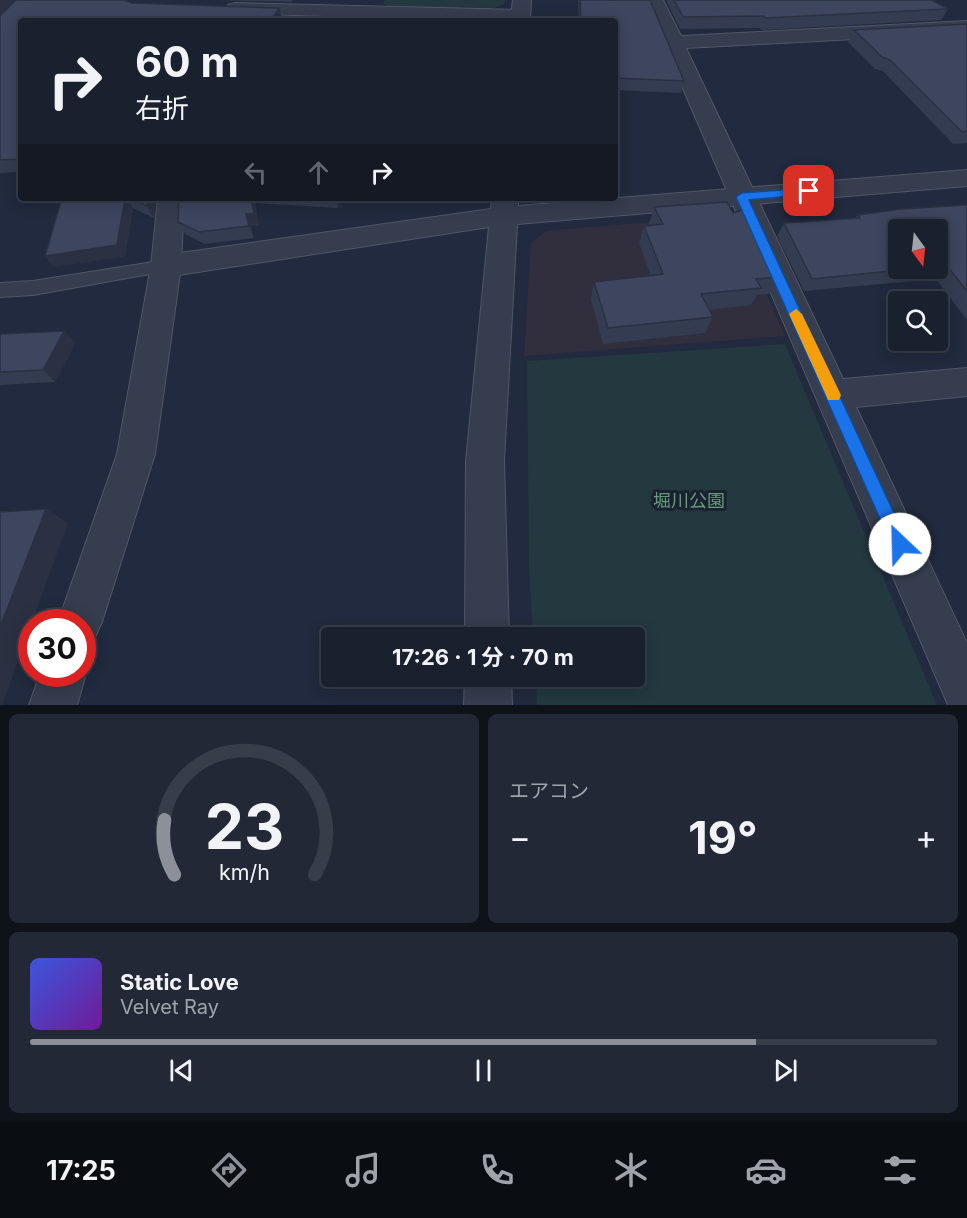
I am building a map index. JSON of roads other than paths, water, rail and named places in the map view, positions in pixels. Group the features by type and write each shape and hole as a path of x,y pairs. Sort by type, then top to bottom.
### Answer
{"street":[{"path":"654,0 967,694"},
{"path":"219,9 262,16 370,7 521,12"},
{"path":"941,9 967,25"},
{"path":"672,43 967,25"},
{"path":"166,266 504,207 742,197 967,178"},
{"path":"84,609 136,454 166,266 171,201"},
{"path":"487,627 485,461 504,207"},
{"path":"833,395 967,382"},
{"path":"53,705 59,687"},
{"path":"488,687 488,705"}],"lane":[{"path":"0,290 33,288 166,266"}],"park label":[{"name":"堀川公園","path":"689,500"}]}
